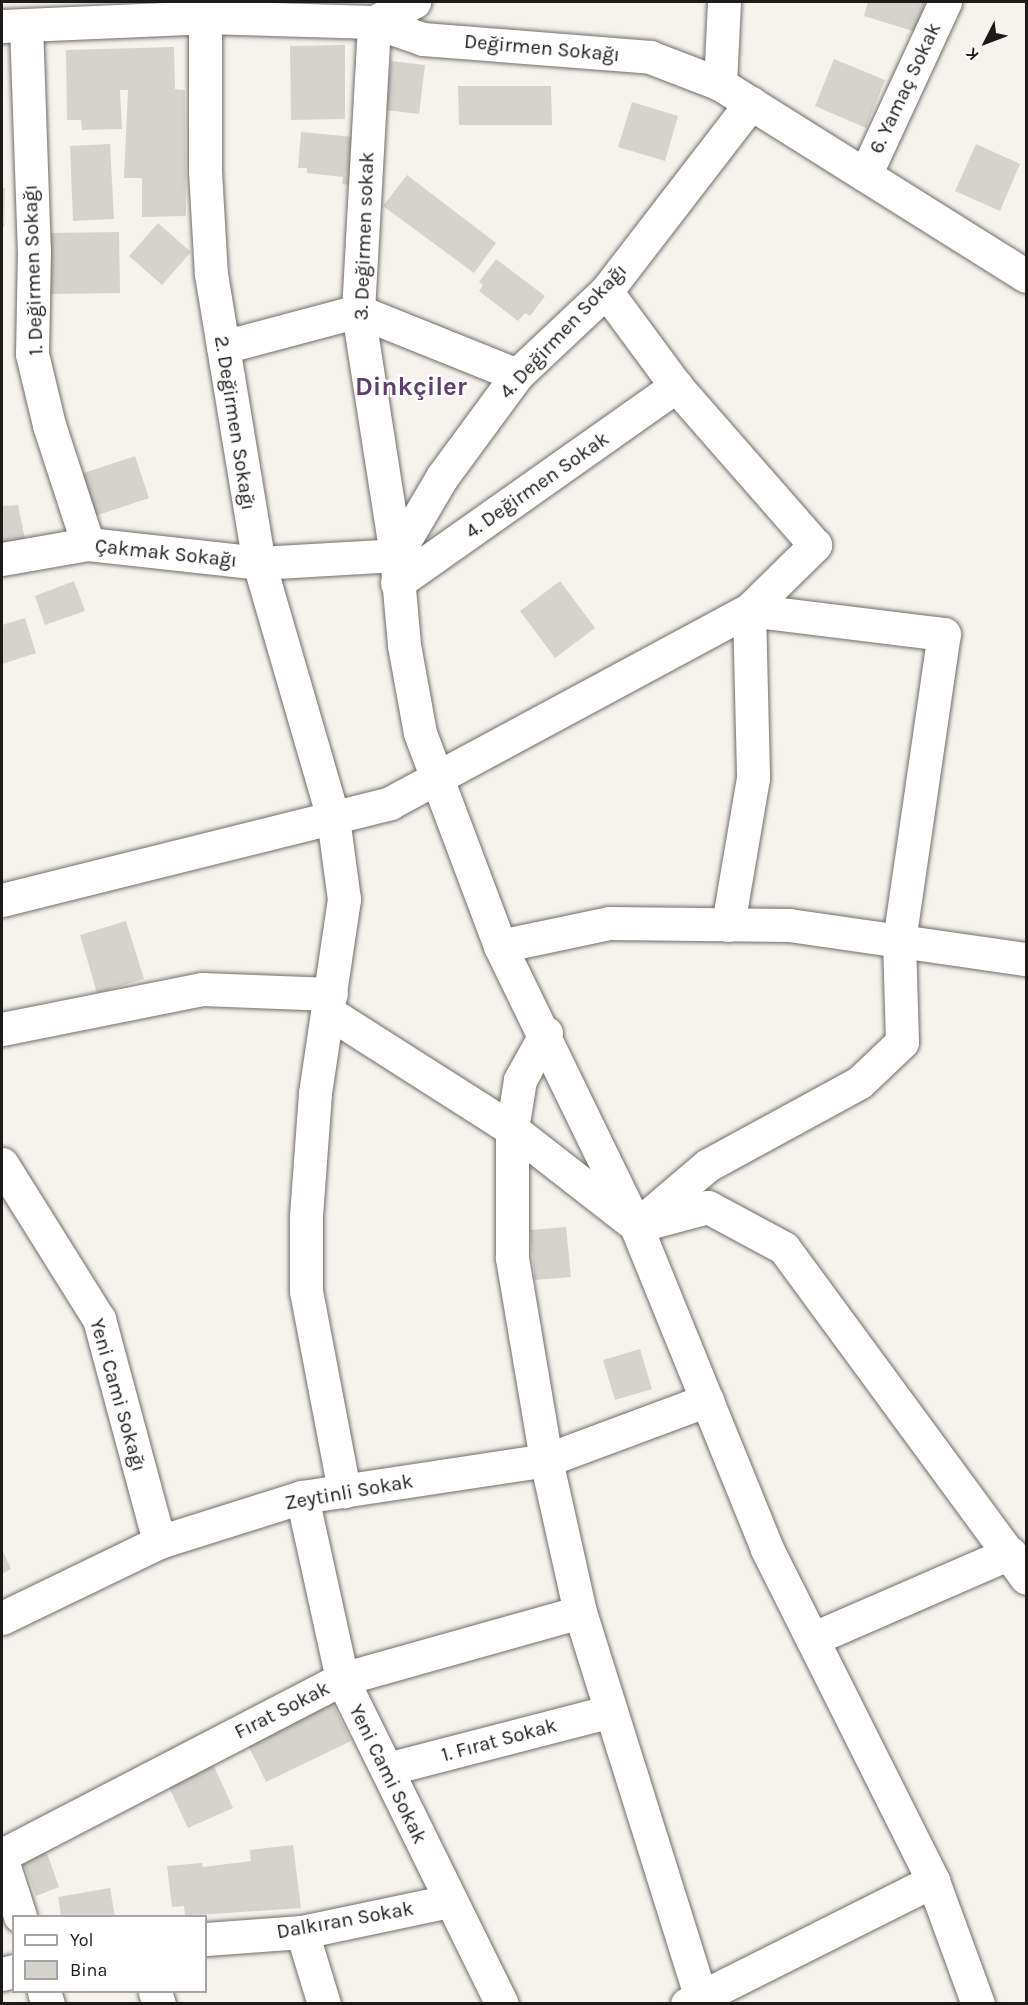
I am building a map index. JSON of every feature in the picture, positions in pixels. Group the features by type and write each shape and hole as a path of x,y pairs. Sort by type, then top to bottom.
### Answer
{"street":[{"path":"374,22 414,2"},
{"path":"720,84 724,2"},
{"name":"6. Yamaç Sokak","path":"865,175 945,2"},
{"name":"Değirmen Sokağı","path":"14,25 328,11 374,22 423,39 650,57 720,84 1026,276"},
{"name":"2. Değirmen Sokağı","path":"205,17 205,171 211,274 259,562 333,818 344,899 315,1092 306,1217 306,1291 344,1491"},
{"name":"3. Değirmen sokak","path":"374,22 358,311 397,569"},
{"name":"1. Değirmen Sokağı","path":"14,25 34,250 32,354 49,425 88,544"},
{"name":"4. Değirmen Sokağı","path":"397,569 441,477 517,375 606,291 751,103"},
{"path":"2,900 390,802 437,780 749,610 815,545 676,386 606,291"},
{"path":"223,347 358,311 517,375"},
{"name":"4. Değirmen Sokak","path":"397,569 676,386"},
{"name":"Çakmak Sokağı","path":"2,559 88,544 259,562 397,569"},
{"path":"397,569 420,733 500,946 546,1033 636,1226 767,1549 933,1881 978,2004"},
{"path":"728,925 753,778 749,610"},
{"path":"636,1226 708,1166 860,1083 902,1042 899,941 944,634 749,610"},
{"path":"500,946 609,923 789,925 1026,959"},
{"path":"2,1029 202,989 329,1003 512,1129 636,1226"},
{"path":"546,1033 520,1080 512,1129 512,1258 546,1460 580,1612 694,2000 933,1881"},
{"name":"Yeni Cami Sokağı","path":"3,1170 99,1318 159,1542"},
{"path":"636,1226 708,1208 784,1248 1020,1563 812,1639"},
{"name":"Zeytinli Sokak","path":"2,1618 159,1542 302,1497 546,1460 707,1400"},
{"name":"Yeni Cami Sokak","path":"302,1497 342,1679 449,1901 502,2004"},
{"name":"Fırat Sokak","path":"2,1855 342,1679 580,1612"},
{"name":"1. Fırat Sokak","path":"387,1769 610,1711"},
{"path":"2,1860 19,1915"},
{"name":"Dalkıran Sokak","path":"207,1939 302,1932 449,1901"},
{"path":"302,1932 324,2004"}],"building":[{"path":"868,2 925,2 916,32 864,16"},
{"path":"345,45 345,119 291,120 290,46"},
{"path":"174,47 175,89 185,90 186,216 142,217 142,178 124,178 128,90 120,90 122,129 82,130 81,120 67,120 66,50"},
{"path":"834,59 885,80 866,128 815,106"},
{"path":"391,61 425,65 419,114 385,110"},
{"path":"458,86 551,86 552,125 459,125"},
{"path":"632,102 678,116 665,161 618,147"},
{"path":"301,132 365,138 361,186 342,184 343,177 307,173 307,168 298,168"},
{"path":"110,144 114,219 73,221 70,146"},
{"path":"976,144 1020,164 1000,211 955,191"},
{"path":"407,175 496,243 474,273 383,206"},
{"path":"2,188 5,188 4,227 2,227"},
{"path":"158,223 191,252 162,285 129,256"},
{"path":"119,232 120,293 48,294 47,233"},
{"path":"496,259 545,296 530,316 525,313 518,321 479,291 483,285 479,282"},
{"path":"135,456 149,498 95,516 81,474"},
{"path":"18,505 26,544 2,547 2,506"},
{"path":"74,581 85,611 45,625 35,596"},
{"path":"560,581 595,628 555,658 520,611"},
{"path":"25,618 36,653 2,664 2,625"},
{"path":"126,921 144,979 97,993 80,935"},
{"path":"566,1227 571,1277 535,1280 530,1230"},
{"path":"640,1349 652,1389 615,1400 603,1360"},
{"path":"2,1549 11,1569 2,1574"},
{"path":"332,1702 351,1741 266,1782 247,1743"},
{"path":"212,1762 233,1808 188,1828 167,1783"},
{"path":"293,1845 301,1908 185,1915 184,1906 172,1907 167,1866 202,1863 203,1867 251,1861 250,1850"},
{"path":"46,1850 59,1887 36,1896 22,1859"},
{"path":"110,1888 115,1915 61,1915 58,1897"}],"district":[{"name":"Dinkçiler","path":"411,387"}]}
